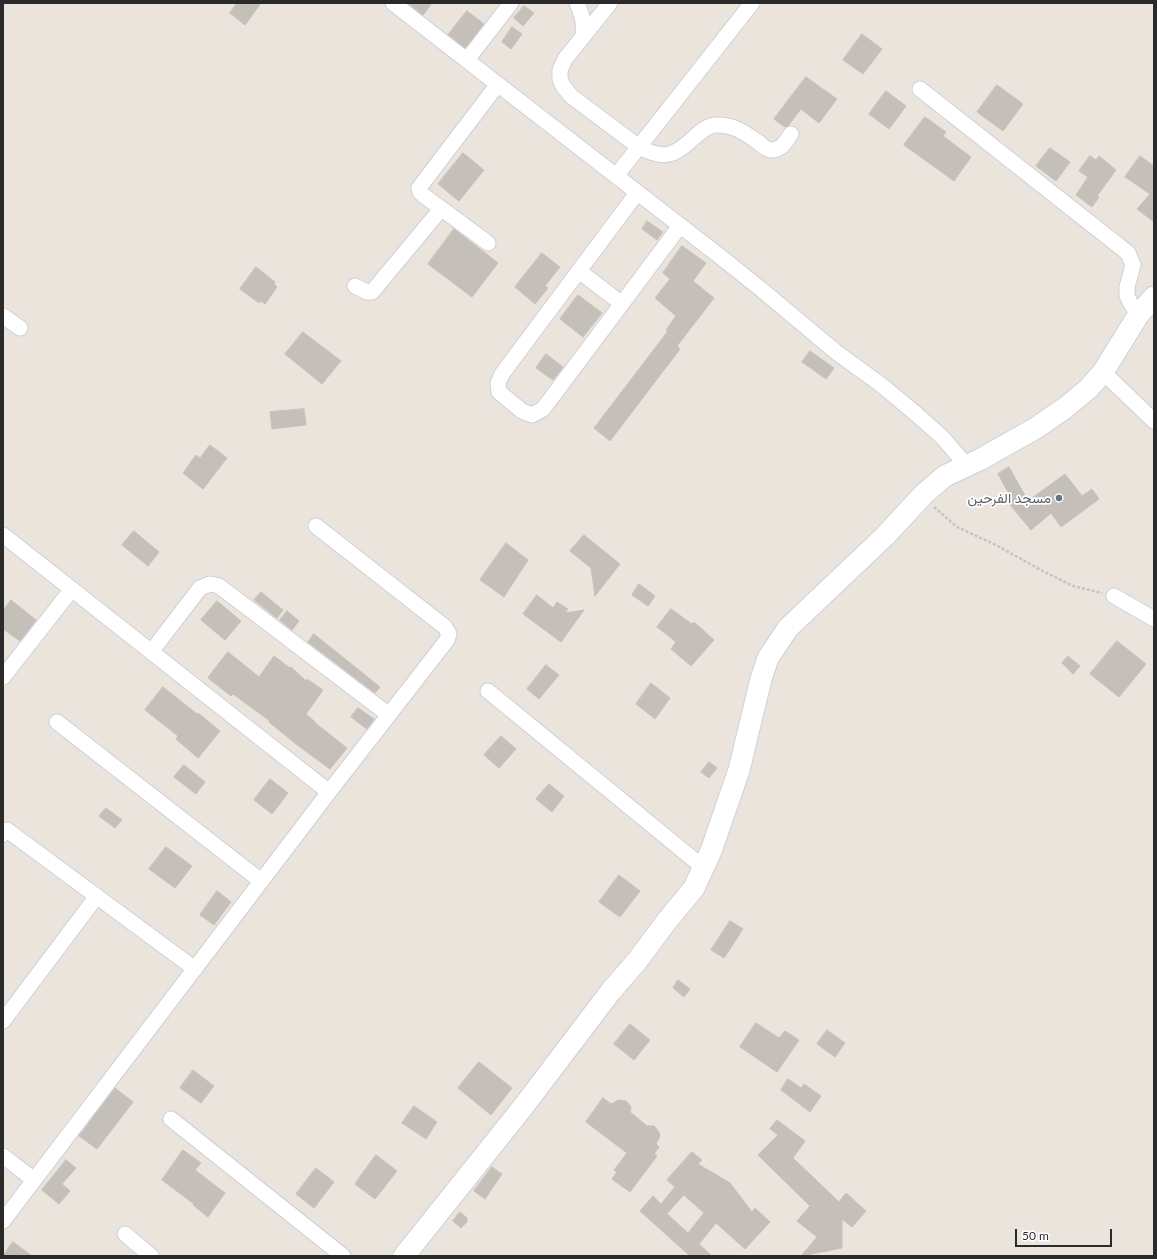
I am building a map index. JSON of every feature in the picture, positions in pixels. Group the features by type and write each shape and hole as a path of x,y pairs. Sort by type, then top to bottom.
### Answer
{"street":[{"path":"393,3 762,290 836,352 880,384 943,438 966,465"},
{"path":"466,60 511,3"},
{"path":"577,3 584,24 582,37"},
{"path":"610,3 565,59 560,70 560,79 563,86 571,96 639,147 659,155 670,154 681,149 704,129 715,124 728,125 735,128 747,134 767,149 774,150 781,147 791,134"},
{"path":"616,176 752,3"},
{"path":"488,244 423,195 419,188 498,84"},
{"path":"920,89 1128,253 1133,265 1127,286 1127,296 1139,314"},
{"path":"637,193 502,374 498,383 499,392 522,411 532,415 543,409 680,226"},
{"path":"356,286 367,292 372,292 441,209"},
{"path":"579,272 622,304"},
{"path":"404,1256 523,1107 611,992 694,888 704,868 739,770 761,679 768,658 788,628 886,536 924,494 945,476 1036,428 1065,408 1088,389 1103,372 1139,314 1154,297"},
{"path":"3,316 20,328"},
{"path":"1103,372 1154,421"},
{"path":"3,1221 329,792 447,640 449,634 445,627 316,526"},
{"path":"3,535 329,792"},
{"path":"151,652 200,588 210,584 219,586 389,715"},
{"path":"3,677 72,589"},
{"path":"1114,596 1152,614"},
{"path":"488,691 704,868"},
{"path":"57,722 261,881"},
{"path":"3,834 7,830 195,969"},
{"path":"3,1021 97,896"},
{"path":"171,1119 343,1256"},
{"path":"3,1156 34,1180"},
{"path":"125,1234 151,1256"}],"path":[{"path":"924,494 934,508 957,528 996,545 1072,586 1114,596"}],"building":[{"path":"237,3 261,3 245,25 230,13"},
{"path":"408,3 432,3 423,15"},
{"path":"524,6 534,13 523,26 514,18"},
{"path":"467,11 484,24 465,48 448,35"},
{"path":"512,27 522,34 511,49 502,42"},
{"path":"862,34 882,49 863,74 843,60"},
{"path":"806,77 837,99 819,123 801,109 788,126 785,127 774,119"},
{"path":"997,85 1023,104 1003,131 977,112"},
{"path":"886,91 906,106 889,129 869,114"},
{"path":"925,117 946,132 943,136 971,157 954,181 904,145"},
{"path":"1050,148 1070,162 1056,181 1036,166"},
{"path":"463,153 484,170 459,201 438,184"},
{"path":"1090,156 1096,160 1099,156 1116,170 1097,196 1099,197 1092,207 1076,195 1088,177 1079,171"},
{"path":"1140,156 1154,166 1154,222 1137,209 1150,194 1125,177"},
{"path":"647,221 663,232 657,240 642,229"},
{"path":"454,229 498,263 472,297 428,264"},
{"path":"682,246 706,263 693,281 714,298 677,346 680,349 610,441 594,428 668,331 666,330 676,316 655,298 670,279 663,273"},
{"path":"542,253 560,267 545,286 548,288 535,304 515,287"},
{"path":"256,267 275,282 274,284 277,287 265,304 261,301 259,303 240,289"},
{"path":"578,295 602,313 583,337 560,319"},
{"path":"303,332 341,361 322,384 285,354"},
{"path":"810,351 834,368 826,379 802,362"},
{"path":"546,354 563,367 553,380 536,368"},
{"path":"304,409 306,425 272,429 270,412"},
{"path":"210,445 227,458 203,489 183,473 196,455 200,458"},
{"path":"1009,467 1028,501 1065,474 1082,496 1092,489 1099,499 1061,527 1051,513 1031,530 1006,500 1010,496 998,474"},
{"path":"134,531 159,552 148,566 122,545"},
{"path":"584,535 620,564 595,596 591,568 570,551"},
{"path":"506,543 528,560 504,597 480,580"},
{"path":"639,584 655,596 648,606 632,595"},
{"path":"261,592 283,610 277,618 254,600"},
{"path":"537,595 553,608 557,602 568,609 565,613 584,610 561,642 523,614"},
{"path":"11,600 36,620 20,641 3,629 3,611"},
{"path":"217,601 241,621 225,640 201,620"},
{"path":"671,609 692,624 694,622 714,640 691,666 671,649 676,642 657,627"},
{"path":"287,611 299,621 292,630 280,620"},
{"path":"314,634 380,687 375,693 308,642"},
{"path":"1117,641 1146,664 1119,697 1090,674"},
{"path":"228,652 259,677 274,656 290,668 291,667 306,681 307,679 323,690 306,714 347,748 330,769 296,744 269,722 270,721 233,694 231,696 208,678"},
{"path":"1068,656 1080,666 1073,674 1062,663"},
{"path":"546,665 559,675 539,699 527,689"},
{"path":"651,683 670,698 655,719 636,704"},
{"path":"163,687 220,731 198,758 176,739 178,736 145,710"},
{"path":"358,708 374,719 367,729 351,717"},
{"path":"501,736 516,749 499,768 484,755"},
{"path":"709,762 717,768 709,778 701,772"},
{"path":"184,765 205,782 196,794 174,777"},
{"path":"270,779 288,793 272,814 254,800"},
{"path":"549,784 564,796 552,812 536,799"},
{"path":"106,808 122,820 115,828 99,816"},
{"path":"166,847 192,866 175,888 149,869"},
{"path":"619,875 640,891 620,917 599,902"},
{"path":"217,891 231,902 214,925 200,915"},
{"path":"730,921 743,929 724,958 711,950"},
{"path":"678,980 690,989 684,997 673,988"},
{"path":"756,1023 779,1038 785,1031 799,1040 777,1072 740,1047"},
{"path":"630,1024 650,1040 634,1060 614,1044"},
{"path":"827,1030 845,1043 835,1057 817,1044"},
{"path":"479,1062 512,1088 491,1115 458,1088"},
{"path":"193,1070 214,1086 201,1103 180,1088"},
{"path":"788,1079 801,1088 804,1084 821,1096 810,1112 781,1090"},
{"path":"115,1088 133,1102 97,1149 79,1136"},
{"path":"603,1098 611,1104 619,1100 626,1101 631,1107 630,1112 647,1126 654,1126 659,1132 660,1136 656,1144 659,1147 654,1154 657,1156 630,1192 612,1179 617,1172 614,1170 627,1153 586,1122"},
{"path":"414,1106 437,1122 426,1139 402,1123"},
{"path":"777,1120 805,1141 793,1158 839,1202 846,1193 866,1211 852,1227 842,1219 842,1248 801,1256 817,1237 797,1221 810,1206 758,1155 778,1135 770,1129"},
{"path":"183,1150 201,1163 195,1170 225,1193 208,1217 193,1205 194,1204 162,1180"},
{"path":"692,1152 702,1160 698,1164 730,1183 752,1212 755,1208 770,1222 745,1249 716,1223 699,1244 712,1256 690,1256 640,1211 653,1196 661,1204 675,1187 667,1180","holes":["684,1195 704,1213 688,1233 667,1214"]},
{"path":"376,1155 397,1171 375,1199 355,1184"},
{"path":"66,1160 76,1168 62,1184 70,1191 59,1204 42,1190"},
{"path":"492,1167 502,1174 485,1199 474,1191"},
{"path":"316,1168 334,1182 314,1208 296,1194"},
{"path":"460,1212 467,1218 467,1222 461,1228 453,1221"},
{"path":"13,1242 32,1256 3,1256"}],"place":[{"name":"مسجد الفرحين","path":"1059,498"}]}
